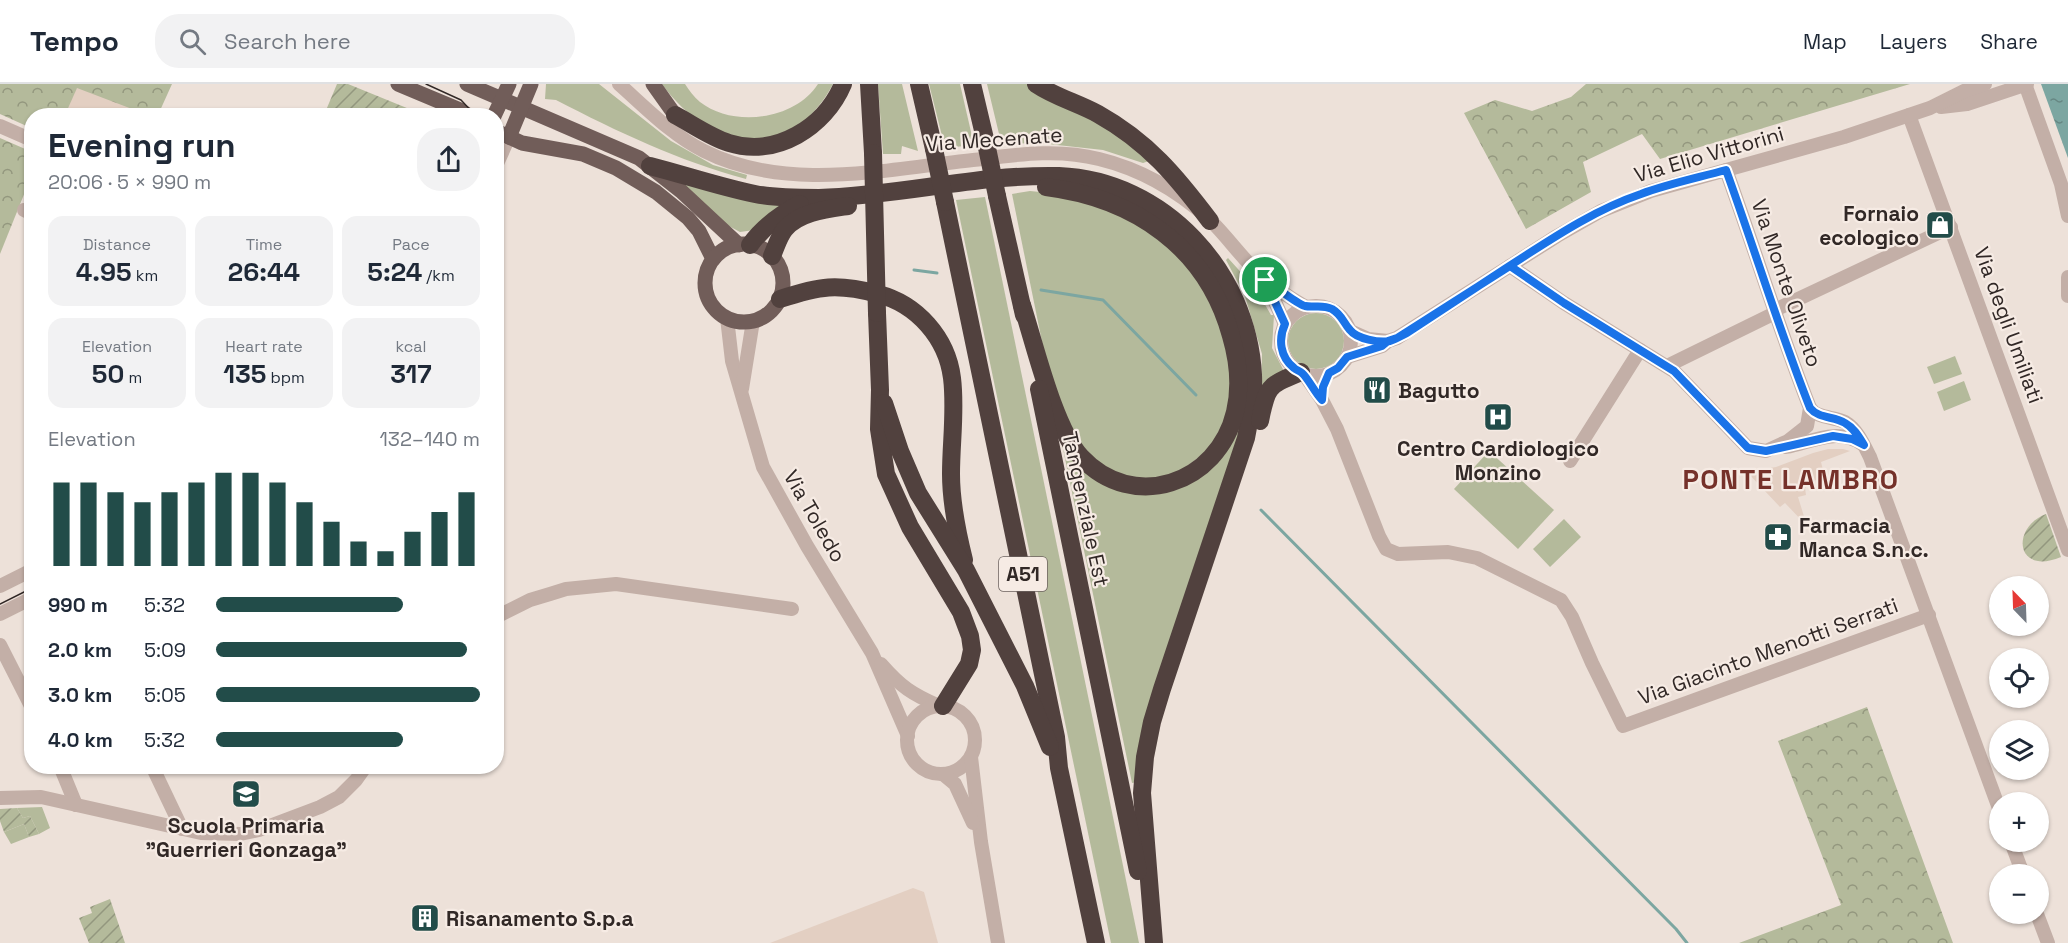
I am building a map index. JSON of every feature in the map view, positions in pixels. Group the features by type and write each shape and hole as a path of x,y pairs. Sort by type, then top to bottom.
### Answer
{"highway":[{"path":"675,115 731,143 746,146 763,145 787,140 820,120 830,108 843,84"},
{"path":"868,84 873,153 880,390 879,429 886,474 910,527 962,612 972,650 969,664 941,706"},
{"name":"A51","path":"919,84 1054,726 1059,768 1096,943"},
{"name":"Tangenziale Est","path":"972,84 1022,305 1153,943"},
{"path":"1036,84 1098,114 1149,149 1174,174 1210,220"},
{"path":"650,165 757,194 818,198 1025,176 1061,176 1093,181 1129,193 1156,207 1180,225 1203,247 1215,263 1234,296 1249,340 1253,375 1252,405 1246,438 1162,689 1145,757 1143,813 1153,943"},
{"path":"772,256 784,230 793,222 816,212 865,203 1018,186 1041,186 1091,195 1131,212 1183,248 1201,269 1216,294 1227,320 1235,350 1238,395 1235,413 1216,450 1188,477 1150,488 1132,487 1116,482 1098,472 1080,456 1055,408 1022,305"},
{"path":"744,245 784,213 818,198"},
{"path":"780,299 831,286 863,290 891,297 909,308 922,316 935,334 945,353 952,375 952,495 966,570"},
{"path":"1202,567 1214,554 1232,514 1258,431 1267,393 1277,382 1302,373"},
{"path":"880,390 900,451 918,493 966,570 1025,686 1059,768"}],"main road":[{"path":"399,84 455,108"},
{"path":"467,84 639,158 681,190 744,245"},
{"path":"498,108 509,84"},
{"path":"504,132 521,107 531,84"},
{"name":"Via Mecenate","path":"653,84 675,115"},
{"path":"504,134 522,143 583,154 616,168 656,192 688,218 699,231 713,260"},
{"path":"744,245 764,249 772,256 782,274 783,287 780,299 769,313 753,321 740,322 727,318 714,308 706,290 706,274 713,260 729,247 744,245"}],"street":[{"name":"Via Mecenate","path":"619,84 665,125 687,141 726,160 756,168 789,173 830,175 1030,153 1078,154 1126,167 1154,180 1190,203 1210,220 1265,280 1306,307"},
{"name":"Via Elio Vittorini","path":"1347,357 1382,346 1407,333 1557,236 1627,199 1651,190 1844,137 1909,116 1985,84"},
{"name":"Via Elio Vittorini","path":"1930,108 1967,104 2026,84"},
{"path":"2026,84 2061,184 2068,216"},
{"name":"Via Mecenate","path":"675,115 707,141 756,168"},
{"name":"Via degli Umiliati","path":"1909,116 2068,550"},
{"path":"0,126 24,136"},
{"name":"Via Monte Oliveto","path":"1726,170 1781,333 1810,408"},
{"path":"1667,366 1775,311 1951,227"},
{"path":"1510,266 1564,303 1681,376 1743,445 1755,450 1771,449 1833,436 1852,439 1864,445"},
{"path":"2068,277 2068,296"},
{"name":"Via Mecenate","path":"1265,280 1285,324"},
{"path":"1302,373 1319,376 1329,373 1338,368 1347,357 1351,344 1350,331 1343,319 1333,310 1320,306 1298,310 1285,324 1281,337 1282,351 1288,363 1302,373 1322,400"},
{"path":"727,318 732,361 742,391"},
{"path":"742,391 753,321"},
{"path":"1350,331 1373,340 1388,341"},
{"path":"1570,461 1640,350"},
{"path":"1322,400 1323,387 1329,373"},
{"name":"Via Toledo","path":"742,391 745,412 763,467 807,546 872,653"},
{"name":"Via Giacinto Menotti Serrati","path":"1322,400 1386,549 1398,554 1448,552 1477,558 1561,600 1572,617 1623,726 1929,615"},
{"path":"1771,449 1788,441 1805,428 1809,421 1810,408"},
{"path":"1810,408 1816,414 1846,423 1864,445 1878,476 1993,792"},
{"path":"0,585 24,574"},
{"path":"504,613 530,600 550,594 575,588 616,584 792,609"},
{"path":"0,614 24,602"},
{"path":"0,645 24,692"},
{"path":"872,653 894,680 912,694 962,712 971,724 975,739 971,757 981,842 998,943"},
{"path":"872,653 908,736"},
{"path":"941,706 928,709 918,715 911,724 908,736 909,751 918,764 931,772 943,774 959,769 971,757"},
{"path":"63,774 76,805"},
{"path":"156,774 182,829"},
{"path":"0,798 41,797 182,829 221,835 259,830 320,807 339,796 359,774"},
{"path":"943,774 955,784 981,842"},
{"path":"2041,924 2048,943"}],"green space":[{"path":"0,84 172,84 161,108 24,108 24,125 0,114"},
{"path":"337,84 348,84 407,108 327,108"},
{"path":"546,84 599,84 671,141 713,165 747,175 746,179 673,155 556,100 545,99"},
{"path":"662,84 685,84 700,102 714,110 746,117 763,116 795,106 818,84 833,84 816,110 795,127 773,137 750,139 726,135 703,124 681,107"},
{"path":"878,84 902,84 918,151 902,146 901,154 883,154"},
{"path":"929,84 960,84 974,145 945,148"},
{"path":"987,84 1028,84 1109,127 1152,160 1143,163 1103,150 1048,144 1008,143 1000,138"},
{"path":"1586,84 1910,84 1660,159 1642,134 1583,162 1591,192 1526,229 1464,113 1495,100 1532,111 1571,97"},
{"path":"0,138 24,148 24,194 0,254"},
{"path":"672,174 787,205 754,230 740,232 727,225"},
{"path":"1041,183 1073,183 1099,189 1148,210 1170,225 1207,262 1221,284 1233,308 1242,339 1245,387 1240,435 1153,691 1144,725 1137,782 1132,783 1061,439 1063,438 1091,474 1112,486 1134,492 1157,491 1179,485 1199,474 1216,458 1229,439 1238,417 1242,393 1239,357 1230,322 1216,289 1197,260 1173,235 1130,205 1104,194"},
{"path":"1030,191 1070,195 1125,214 1184,258 1219,317 1233,379 1228,422 1209,449 1176,475 1140,482 1099,466 1073,434 1050,381 1012,194"},
{"path":"985,197 1139,943 1111,943 956,200"},
{"path":"1228,258 1256,289 1271,315 1274,315 1272,348 1285,373 1261,394 1262,354 1245,296 1226,260"},
{"path":"1316,313 1331,318 1339,326 1344,341 1339,356 1331,364 1316,369 1301,364 1293,356 1288,341 1293,326 1301,318"},
{"path":"1955,356 1962,374 1934,384 1927,367"},
{"path":"1964,381 1971,400 1944,411 1937,392"},
{"path":"1489,451 1554,510 1518,549 1454,489"},
{"path":"2046,514 2061,557 2046,561 2035,560 2027,555 2023,548 2023,539 2027,529 2034,521"},
{"path":"1564,519 1581,537 1550,567 1533,549"},
{"path":"1867,707 1953,943 1739,943 1841,905 1778,741"},
{"path":"42,807 50,828 39,834 30,816 23,818 17,808"},
{"path":"17,808 23,818 30,816 39,834 29,837 24,824 4,832 0,821 0,809"},
{"path":"24,824 29,837 11,844 4,832"},
{"path":"110,899 125,943 89,943 79,918 92,913 90,907"}],"shaded area":[{"path":"77,88 130,108 68,108"},
{"path":"1828,449 1850,451 1821,462 1824,474 1805,488 1806,495 1798,497 1807,526 1785,503 1780,507 1747,472 1776,467"},
{"path":"913,888 924,892 938,943 770,943"}],"water":[{"path":"2041,84 2068,84 2068,158"}],"waterway":[{"path":"914,270 937,273"},
{"path":"1041,290 1103,300 1196,395"},
{"path":"1261,510 1676,929 1687,943"}],"tram line":[{"path":"426,84 461,100 468,108"},
{"path":"0,604 24,592"}],"place":[{"name":"Fornaio ecologico","path":"1940,225"},
{"name":"Bagutto","path":"1377,390"},
{"name":"Centro Cardiologico Monzino","path":"1498,417"},
{"name":"Farmacia Manca S.n.c.","path":"1778,537"},
{"name":"Scuola Primaria \"Guerrieri Gonzaga\"","path":"246,794"},
{"name":"Risanamento S.p.a","path":"425,918"}],"district":[{"name":"PONTE LAMBRO","path":"1791,479"}],"route":[{"path":"1265,280 1285,324 1281,337 1282,351 1288,363 1304,374 1322,400 1323,387 1329,373 1338,368 1347,357 1382,346 1397,338 1510,266 1564,303 1681,376 1737,439 1748,448 1766,451 1833,436 1852,439 1864,445 1846,423 1816,414 1810,408 1781,333 1772,300 1726,170 1642,193 1618,203 1557,236 1503,270 1407,333 1397,338 1388,341 1373,340 1357,335 1350,331 1339,314 1333,310 1313,305 1306,307 1265,280"}]}
